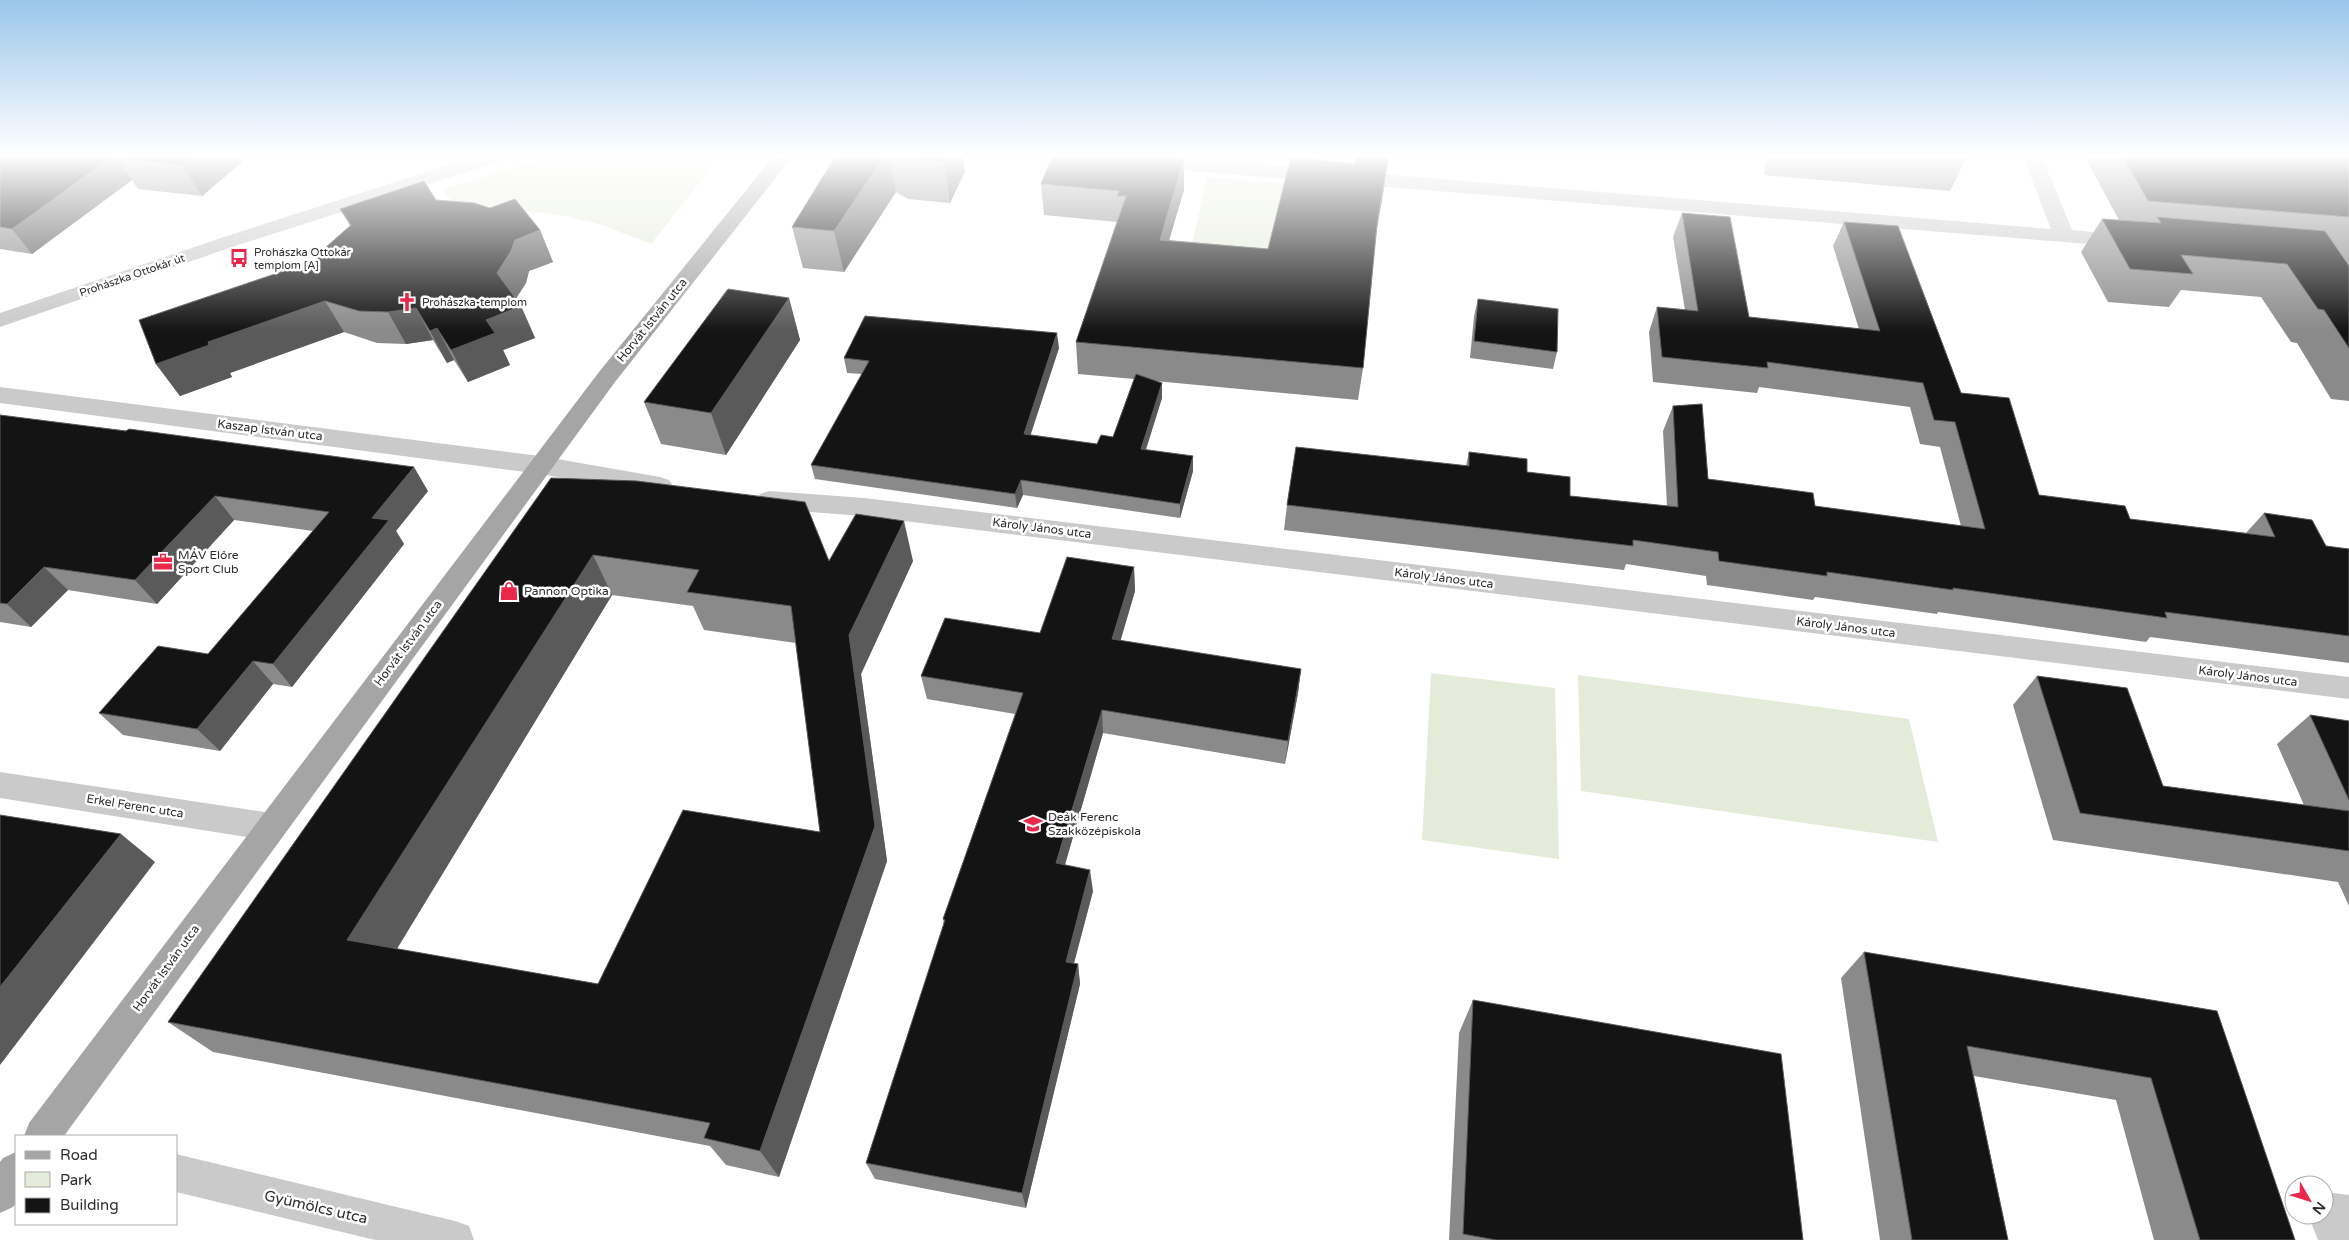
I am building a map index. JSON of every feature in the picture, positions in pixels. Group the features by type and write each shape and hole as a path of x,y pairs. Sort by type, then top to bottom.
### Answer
{"main road":[{"name":"Horvát István utca","path":"43,1135 606,377 737,215"},
{"path":"0,1194 15,1172"}],"street":[{"name":"Prohászka Ottokár út","path":"0,320 231,241 314,215"},
{"path":"1802,215 2141,243"},
{"path":"2055,215 2064,236"},
{"name":"Kaszap István utca","path":"2,396 540,465"},
{"path":"540,465 577,473 681,489"},
{"name":"Károly János utca","path":"746,499 874,508 2349,688"},
{"name":"Erkel Ferenc utca","path":"0,785 271,827"},
{"name":"Gyümölcs utca","path":"178,1173 455,1240"},
{"path":"2337,1240 2326,1211 2349,1214"}],"green space":[{"path":"557,215 674,215 651,244 602,225"},
{"path":"1198,215 1294,215 1305,253 1191,248"},
{"path":"1431,673 1555,688 1559,859 1422,840"},
{"path":"1578,675 1909,719 1938,842 1581,791"}],"building":[{"path":"0,215 32,215 12,229 0,227"},
{"path":"344,215 528,215 540,230 515,240 511,251 497,273 521,306 486,320 495,333 451,350 437,328 430,331 416,308 388,312 359,311 325,301 208,342 209,345 156,364 139,320 316,260 326,247 351,225"},
{"path":"799,215 845,215 834,231 792,227"},
{"path":"1120,215 1167,215 1160,240 1268,249 1277,215 1379,215 1363,368 1076,342"},
{"path":"1682,215 1730,217 1749,317 1880,331 1844,222 1898,226 1961,393 2009,398 2039,495 2125,506 2130,519 2275,537 2264,513 2312,520 2326,546 2349,549 2349,636 2165,612 2167,618 1827,572 1827,576 1719,561 1718,552 1633,540 1633,546 1287,505 1296,447 1469,466 1469,452 1527,459 1527,472 1570,477 1570,496 1678,507 1673,406 1702,404 1708,479 1813,493 1815,506 1985,529 1955,422 1934,420 1923,383 1767,362 1768,368 1662,357 1657,307 1698,311"},
{"path":"2322,215 2349,215 2349,217"},
{"path":"2157,217 2325,231 2349,266 2349,348 2324,310 2318,309 2287,264 2181,255 2193,274 2130,269 2102,219 2161,223"},
{"path":"728,289 789,298 711,413 644,402"},
{"path":"1478,299 1558,309 1557,352 1474,341"},
{"path":"865,316 1057,333 1024,434 1097,444 1101,435 1113,437 1136,374 1162,383 1141,449 1193,456 1180,504 1021,480 1015,494 811,465 869,361 844,358"},
{"path":"0,415 126,431 129,429 414,467 372,518 389,520 273,664 253,661 197,729 99,713 158,646 208,654 329,512 215,496 135,580 44,567 7,604 0,603"},
{"path":"551,478 637,481 805,502 829,561 856,514 904,521 849,635 875,826 760,1151 704,1138 710,1123 168,1022","holes":["593,555 699,570 687,592 791,606 820,832 683,810 598,984 347,940"]},
{"path":"1067,557 1134,567 1112,639 1301,669 1288,741 1102,710 1056,863 1090,870 1066,962 1078,964 1022,1193 866,1163 945,920 943,919 1023,693 921,676 945,618 1040,633"},
{"path":"2037,676 2127,688 2163,786 2349,811 2349,851 2080,813"},
{"path":"2310,715 2349,721 2349,800"},
{"path":"0,815 121,834 0,987"},
{"path":"1864,952 2217,1011 2284,1208 2284,1225 2290,1225 2295,1240 2200,1240 2151,1078 1967,1046 2008,1240 1912,1240"},
{"path":"1473,1000 1781,1054 1803,1240 1496,1240 1463,1234"}],"place":[{"name":"Prohászka Ottokár templom [A]","path":"239,258"},
{"name":"Prohászka-templom","path":"407,302"},
{"name":"MÁV Előre Sport Club","path":"163,562"},
{"name":"Pannon Optika","path":"509,591"},
{"name":"Deák Ferenc Szakközépiskola","path":"1033,824"}]}
